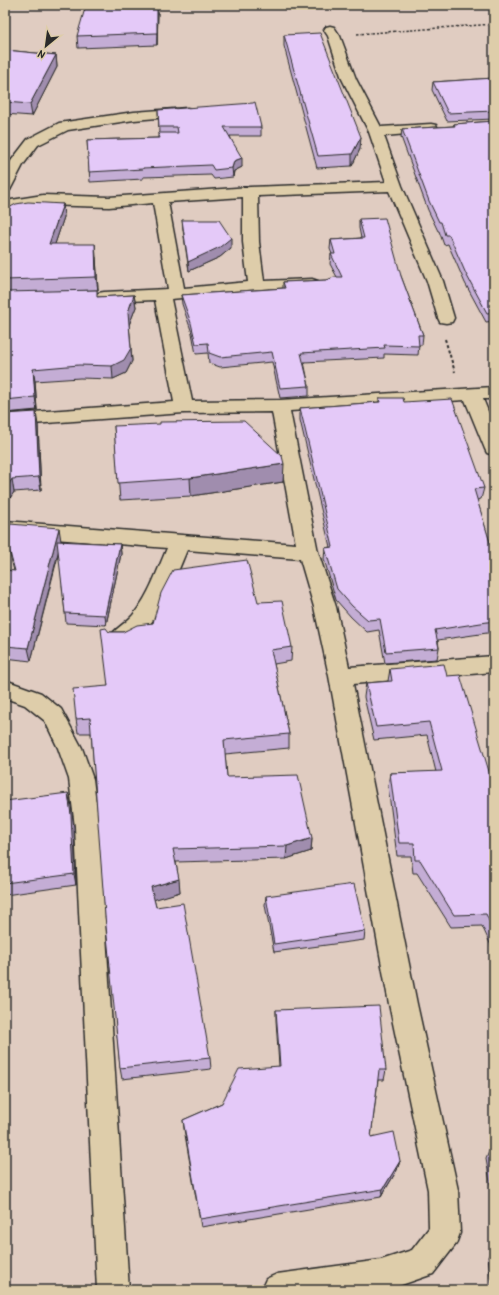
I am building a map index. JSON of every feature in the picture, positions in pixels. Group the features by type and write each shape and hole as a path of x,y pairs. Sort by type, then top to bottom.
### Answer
{"street":[{"path":"332,33 349,79 376,132 395,186 435,281 446,318"},
{"path":"5,187 16,164 33,142 64,126 134,116 202,111"},
{"path":"376,132 448,127"},
{"path":"5,154 23,154"},
{"path":"5,206 43,200 109,202 250,192 395,186"},
{"path":"250,192 251,242 257,286"},
{"path":"160,199 184,407"},
{"path":"86,298 170,294 257,286 326,283"},
{"path":"5,420 184,407 280,406 494,393"},
{"path":"467,395 494,449"},
{"path":"277,1290 381,1276 422,1263 444,1233 443,1190 403,1004 340,676 325,607 308,552 280,406"},
{"path":"5,528 308,552"},
{"path":"119,639 138,625 148,612 180,541"},
{"path":"340,676 494,664"},
{"path":"5,690 32,699 53,715 70,748 81,780 87,827 113,1290"}],"path":[{"path":"332,33 494,24"},
{"path":"446,318 442,332 467,395"}],"building":[{"path":"86,5 157,5 157,33 77,36"},
{"path":"320,33 361,137 352,154 318,156 284,35"},
{"path":"5,50 56,55 30,104 5,102"},
{"path":"494,78 494,111 448,113 433,82"},
{"path":"255,102 261,127 224,127 242,158 234,161 232,168 214,170 211,165 89,172 87,140 160,138 158,133 178,133 177,127 159,127 158,110"},
{"path":"494,121 494,312 487,313 466,274 449,235 445,235 441,222 439,222 429,201 402,129 455,126 454,124"},
{"path":"28,202 63,204 49,244 95,244 96,277 5,280 5,210 16,204"},
{"path":"385,218 401,276 423,335 418,335 419,346 384,345 385,348 301,353 309,386 280,388 272,352 220,357 209,353 208,343 196,344 191,323 181,295 285,288 283,282 327,280 334,277 342,277 331,254 335,254 331,240 364,238 359,219"},
{"path":"182,220 219,220 231,238 220,247 188,262"},
{"path":"97,290 97,297 134,295 128,312 131,348 124,360 112,366 79,365 33,369 35,397 5,400 5,292"},
{"path":"379,398 403,398 404,402 452,399 484,488 474,489 494,556 494,621 435,630 439,648 386,652 380,619 368,620 352,606 337,589 325,548 333,547 300,408 380,402"},
{"path":"36,412 39,477 12,479 5,488 5,414"},
{"path":"244,421 282,456 284,464 190,478 118,483 114,426 160,424 160,422"},
{"path":"10,524 59,528 28,648 5,646 5,570 15,571 7,542"},
{"path":"57,541 120,544 105,615 65,613"},
{"path":"247,560 258,602 282,601 292,647 271,650 289,734 224,740 227,777 298,775 312,838 287,846 173,849 179,879 151,887 156,907 183,903 210,1058 120,1068 105,916 90,718 76,719 73,689 108,686 101,629 106,628 109,632 123,632 137,625 153,623 161,593 173,570"},
{"path":"444,664 447,676 460,675 494,788 494,932 486,914 454,915 420,860 415,860 414,843 399,843 390,773 442,771 429,722 376,727 366,683 392,681 390,669"},
{"path":"68,793 71,815 74,874 5,883 5,801"},
{"path":"354,884 365,931 274,944 266,896"},
{"path":"379,1006 386,1070 379,1070 371,1137 394,1132 400,1161 383,1189 200,1219 183,1120 222,1103 239,1069 280,1066 276,1010"},
{"path":"490,1149 494,1149 494,1172"},
{"path":"494,1248 494,1263 492,1249"}]}
